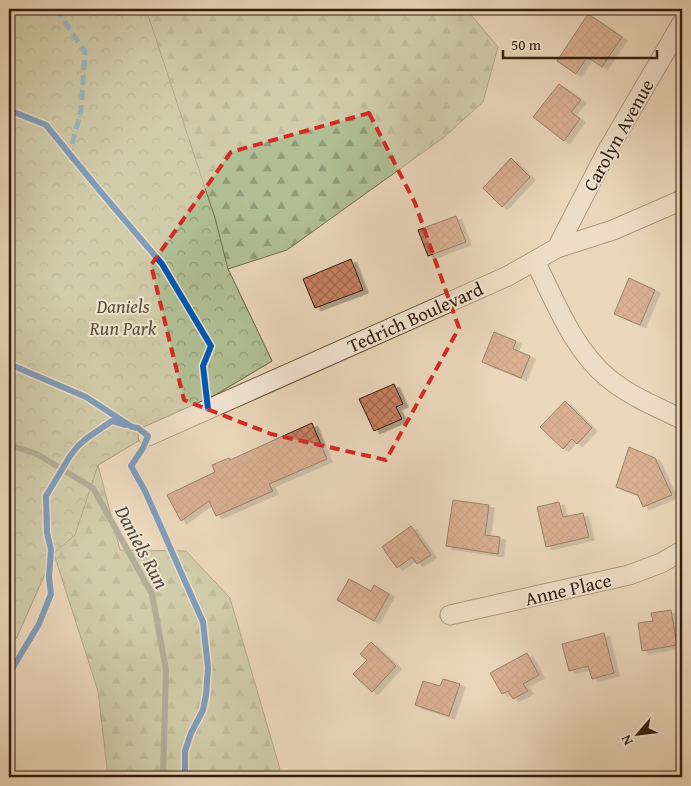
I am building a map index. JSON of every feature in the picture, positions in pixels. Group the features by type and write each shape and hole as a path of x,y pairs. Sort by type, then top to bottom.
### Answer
{"street":[{"name":"Carolyn Avenue","path":"557,248 606,153 682,23"},
{"name":"Tedrich Boulevard","path":"148,436 499,280 557,248 613,230 682,200"},
{"path":"535,261 573,334 590,359 607,377 623,389 682,419"},
{"name":"Anne Place","path":"450,615 629,575 661,564 682,551"}],"highlighted area":[{"path":"369,113 415,203 459,328 386,460 271,434 184,400 151,265 231,152"}],"green space":[{"path":"9,9 466,9 498,47 483,102 443,138 287,250 228,269 272,361 98,465 120,550 186,551 230,598 280,769 270,777 108,777 98,691 54,554 16,639 9,636"},
{"name":"Daniels Run Park","path":"9,9 146,9 215,218 228,269 272,361 98,465 75,535 54,553 16,639 9,636"}],"building":[{"path":"588,14 622,37 602,67 587,57 576,74 557,61"},
{"path":"559,84 581,100 571,112 580,119 564,141 533,117"},
{"path":"511,158 530,177 502,207 483,188"},
{"path":"456,216 466,242 428,256 418,230"},
{"path":"351,259 363,290 315,308 303,279"},
{"path":"629,278 655,290 640,325 614,314"},
{"path":"494,332 516,341 513,349 530,356 521,378 482,362"},
{"path":"394,384 403,404 396,407 402,419 374,431 359,399"},
{"path":"565,401 592,428 577,444 572,439 563,449 540,427"},
{"path":"312,423 327,459 269,484 273,491 216,516 209,501 181,521 167,495 215,472 212,465 229,458 230,460"},
{"path":"629,447 655,458 672,495 643,507 638,495 616,487"},
{"path":"453,500 489,505 485,535 500,537 498,554 446,546"},
{"path":"559,502 563,517 583,513 589,537 546,547 537,507"},
{"path":"411,526 431,555 417,564 412,557 397,568 382,547"},
{"path":"349,579 371,591 374,585 389,594 374,621 337,600"},
{"path":"671,610 677,645 642,651 638,623 653,621 651,613"},
{"path":"604,633 614,673 592,679 588,666 569,671 562,644"},
{"path":"371,642 396,666 372,692 353,674 367,660 360,654"},
{"path":"527,653 539,675 523,684 528,691 513,699 508,691 502,694 490,673"},
{"path":"443,679 460,684 449,716 415,705 423,681 440,686"}],"waterway":[{"name":"Daniels Run","path":"9,445 37,454 93,488 152,594 166,670 163,777"}],"marked path":[{"path":"56,9 85,52 81,110 70,153"}],"cycle path":[{"path":"9,110 46,125 162,264 211,346 203,366 208,409"},
{"path":"9,364 86,397 148,436 143,448 131,466 145,491 203,622 208,668 203,710 191,733 185,751 185,777"},
{"path":"9,674 39,624 51,594 49,577 51,550 47,533 46,496 70,456 87,438 112,421 126,425"}]}
